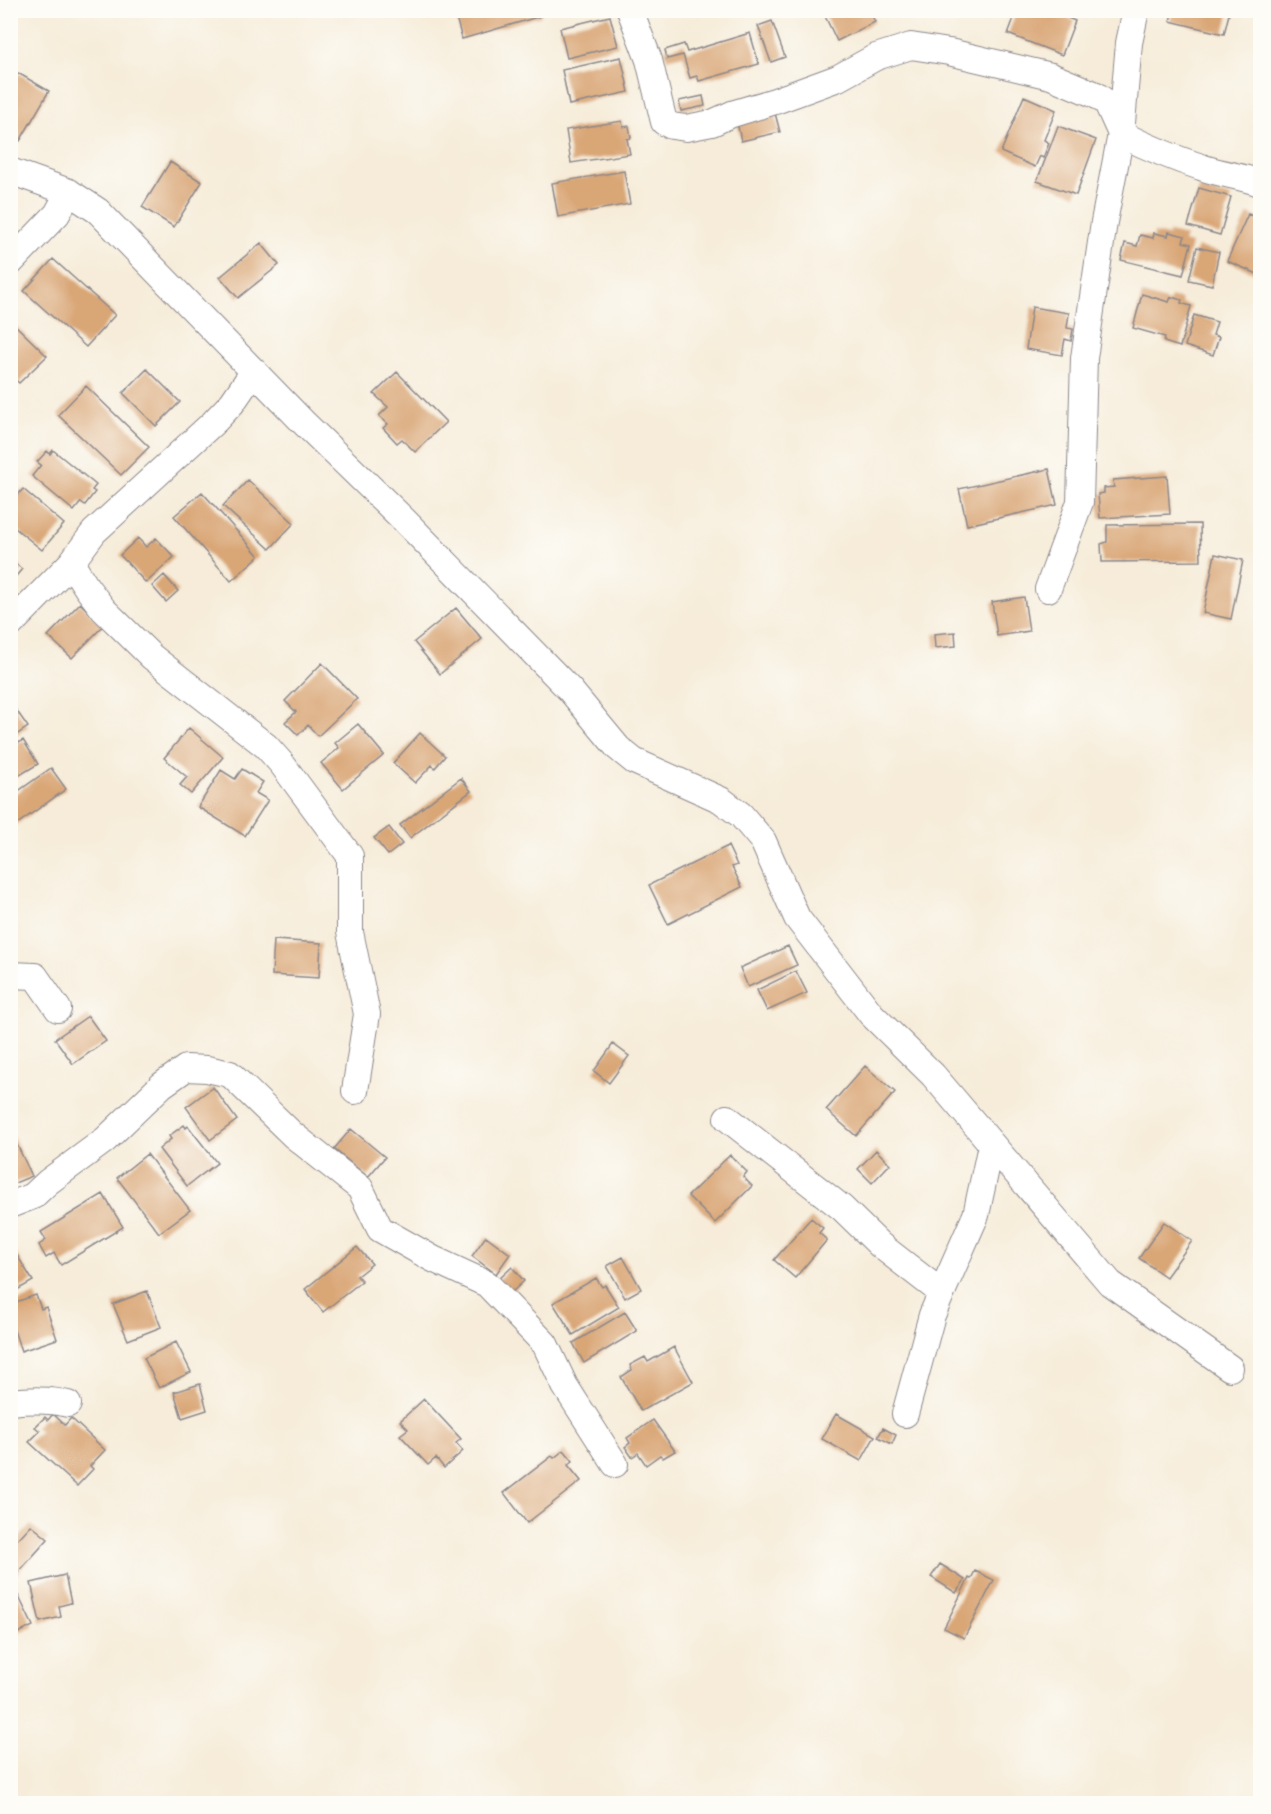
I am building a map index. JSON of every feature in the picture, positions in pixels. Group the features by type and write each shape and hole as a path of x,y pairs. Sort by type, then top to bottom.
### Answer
{"street":[{"path":"630,10 649,60 664,122 672,126 686,128 712,123 838,78 876,57 911,46 949,52 1052,76 1096,95 1107,103 1121,134 1161,153 1204,168 1238,175 1260,183"},
{"path":"1048,589 1080,502 1084,358 1104,222 1121,134 1130,43 1136,10"},
{"path":"10,171 69,192 99,211 570,690 618,748 634,761 722,800 747,821 763,842 797,918 871,1014 933,1075 1110,1283 1230,1368"},
{"path":"10,263 57,214 69,192"},
{"path":"10,625 71,563 94,532 214,422 232,403 254,371"},
{"path":"71,563 104,610 152,657 266,746 350,856 350,932 367,1014 355,1090"},
{"path":"10,975 35,976 58,1010"},
{"path":"10,1205 33,1196 48,1182 105,1140 162,1085 186,1068 207,1069 230,1074 293,1135 360,1188 380,1229 433,1259 487,1284 545,1344 565,1386 615,1464"},
{"path":"727,1118 842,1208 880,1245 942,1293"},
{"path":"905,1414 932,1315 976,1215 992,1145"},
{"path":"10,1402 47,1400 68,1404"}],"building":[{"path":"454,10 539,10 541,16 462,39"},
{"path":"822,10 869,10 875,22 837,41"},
{"path":"1017,10 1049,10 1075,21 1062,55 1008,34"},
{"path":"1173,10 1230,10 1224,34 1170,21"},
{"path":"610,16 618,46 567,58 560,28"},
{"path":"772,21 785,57 771,62 758,26"},
{"path":"750,33 759,64 699,81 697,76 690,78 683,55 667,59 665,50 684,44 687,52"},
{"path":"621,57 629,92 569,105 562,70"},
{"path":"18,73 49,91 20,141 10,136 10,85"},
{"path":"703,96 705,106 681,111 679,101"},
{"path":"1024,96 1056,110 1044,140 1049,143 1043,158 1040,156 1035,167 1001,152"},
{"path":"775,113 780,132 741,141 737,122"},
{"path":"622,121 623,127 629,126 631,138 627,139 630,154 571,163 566,130"},
{"path":"1058,126 1096,140 1076,195 1037,181"},
{"path":"170,162 202,182 174,227 142,207"},
{"path":"624,171 630,204 558,217 552,183"},
{"path":"1199,188 1231,197 1220,235 1188,226"},
{"path":"1248,214 1260,219 1260,275 1227,261"},
{"path":"1169,232 1185,236 1183,242 1191,244 1183,275 1121,260 1125,243 1137,246 1140,235 1153,238 1154,233 1168,236"},
{"path":"261,243 279,265 238,298 220,277"},
{"path":"1197,247 1219,252 1212,285 1189,280"},
{"path":"53,259 115,315 86,347 24,291"},
{"path":"1142,294 1169,302 1171,297 1191,306 1180,347 1164,342 1165,337 1133,328"},
{"path":"1032,307 1069,313 1067,328 1073,329 1071,341 1065,339 1062,355 1026,349"},
{"path":"1194,315 1217,322 1213,335 1219,337 1213,355 1185,346"},
{"path":"10,320 47,356 19,383 10,375"},
{"path":"147,369 180,402 156,426 123,393"},
{"path":"397,372 446,422 415,452 402,439 397,443 383,428 388,424 379,416 388,407 374,394"},
{"path":"86,386 149,447 121,475 58,415"},
{"path":"53,450 96,485 92,490 95,492 85,505 81,502 74,511 32,476 41,465 37,462 47,451 50,454"},
{"path":"1049,469 1057,505 967,525 959,489"},
{"path":"1167,476 1170,514 1100,518 1098,494 1104,493 1104,488 1114,487 1113,480"},
{"path":"248,480 294,523 270,549 223,506"},
{"path":"23,489 64,524 42,550 10,524 10,504"},
{"path":"202,492 259,556 231,581 174,516"},
{"path":"1200,524 1201,561 1102,562 1101,544 1107,542 1107,525"},
{"path":"138,538 146,547 156,538 174,557 146,583 120,555"},
{"path":"1215,554 1243,560 1231,619 1203,613"},
{"path":"10,559 22,569 10,583"},
{"path":"164,575 178,591 166,602 152,586"},
{"path":"1024,597 1029,631 997,636 992,602"},
{"path":"80,603 103,626 72,658 48,636"},
{"path":"456,608 482,639 440,674 414,642"},
{"path":"955,632 956,646 935,648 934,634"},
{"path":"322,663 357,699 318,736 308,725 298,735 285,722 296,712 285,701"},
{"path":"10,701 28,727 10,739"},
{"path":"358,724 384,755 343,789 321,763 339,748 335,743"},
{"path":"189,728 223,757 191,794 180,785 187,777 164,758"},
{"path":"420,733 445,756 435,768 432,765 415,783 393,763"},
{"path":"23,740 38,764 10,781 10,748"},
{"path":"51,768 66,789 10,829 10,797"},
{"path":"242,769 263,782 256,793 268,800 245,836 198,807 221,770 235,779"},
{"path":"461,778 471,791 410,838 400,825"},
{"path":"389,827 402,844 388,855 374,838"},
{"path":"728,846 737,865 732,867 742,887 668,924 649,885"},
{"path":"274,940 321,943 319,978 272,975"},
{"path":"788,946 797,965 748,987 740,968"},
{"path":"796,971 807,993 767,1011 757,990"},
{"path":"88,1016 106,1041 73,1064 55,1039"},
{"path":"613,1044 629,1056 609,1083 594,1071"},
{"path":"865,1066 895,1092 856,1136 826,1110"},
{"path":"213,1087 237,1120 210,1140 186,1107"},
{"path":"184,1125 186,1128 188,1126 217,1163 187,1186 159,1149 171,1139 169,1136"},
{"path":"351,1129 385,1157 368,1177 334,1149"},
{"path":"10,1130 32,1176 10,1185"},
{"path":"876,1150 890,1164 872,1183 858,1169"},
{"path":"147,1154 190,1210 159,1233 117,1178"},
{"path":"730,1155 747,1172 743,1177 752,1186 715,1223 688,1196"},
{"path":"103,1194 123,1227 61,1265 54,1253 46,1258 39,1245 46,1240 41,1232"},
{"path":"811,1218 823,1228 819,1233 827,1240 795,1278 774,1260"},
{"path":"1164,1222 1192,1241 1166,1277 1139,1258"},
{"path":"486,1236 510,1254 496,1274 472,1256"},
{"path":"357,1247 372,1264 357,1276 362,1281 323,1312 305,1289"},
{"path":"15,1252 33,1281 10,1294 10,1254"},
{"path":"623,1257 641,1289 625,1298 607,1266"},
{"path":"512,1267 524,1281 511,1293 498,1280"},
{"path":"596,1278 602,1287 605,1285 619,1307 573,1335 553,1303"},
{"path":"147,1291 161,1327 128,1340 113,1304"},
{"path":"36,1295 41,1309 46,1307 57,1339 21,1351 14,1330 10,1332 10,1304"},
{"path":"625,1312 637,1331 584,1363 573,1343"},
{"path":"176,1342 191,1372 159,1388 144,1358"},
{"path":"674,1347 693,1382 641,1411 621,1377 632,1370 630,1365 645,1357 648,1362"},
{"path":"200,1384 207,1410 182,1418 174,1392"},
{"path":"424,1399 461,1439 456,1443 463,1451 444,1468 436,1458 428,1465 400,1435 408,1429 400,1421"},
{"path":"53,1414 65,1425 71,1418 105,1450 90,1466 93,1469 77,1486 29,1442 40,1431 35,1427 45,1417 48,1420"},
{"path":"836,1414 875,1436 861,1461 822,1439"},
{"path":"653,1420 675,1451 663,1458 660,1455 646,1465 638,1453 632,1457 625,1447 630,1443 627,1438"},
{"path":"883,1428 896,1435 892,1444 878,1437"},
{"path":"564,1450 573,1461 568,1465 581,1481 527,1523 504,1493 552,1456 554,1458"},
{"path":"31,1525 48,1539 15,1576 10,1572 10,1543 15,1537 18,1539"},
{"path":"940,1564 965,1580 956,1593 931,1577"},
{"path":"975,1571 994,1580 964,1638 944,1628 969,1578 971,1579"},
{"path":"65,1575 71,1603 59,1606 61,1617 40,1622 31,1583"},
{"path":"18,1595 33,1626 12,1636 10,1599"}]}
